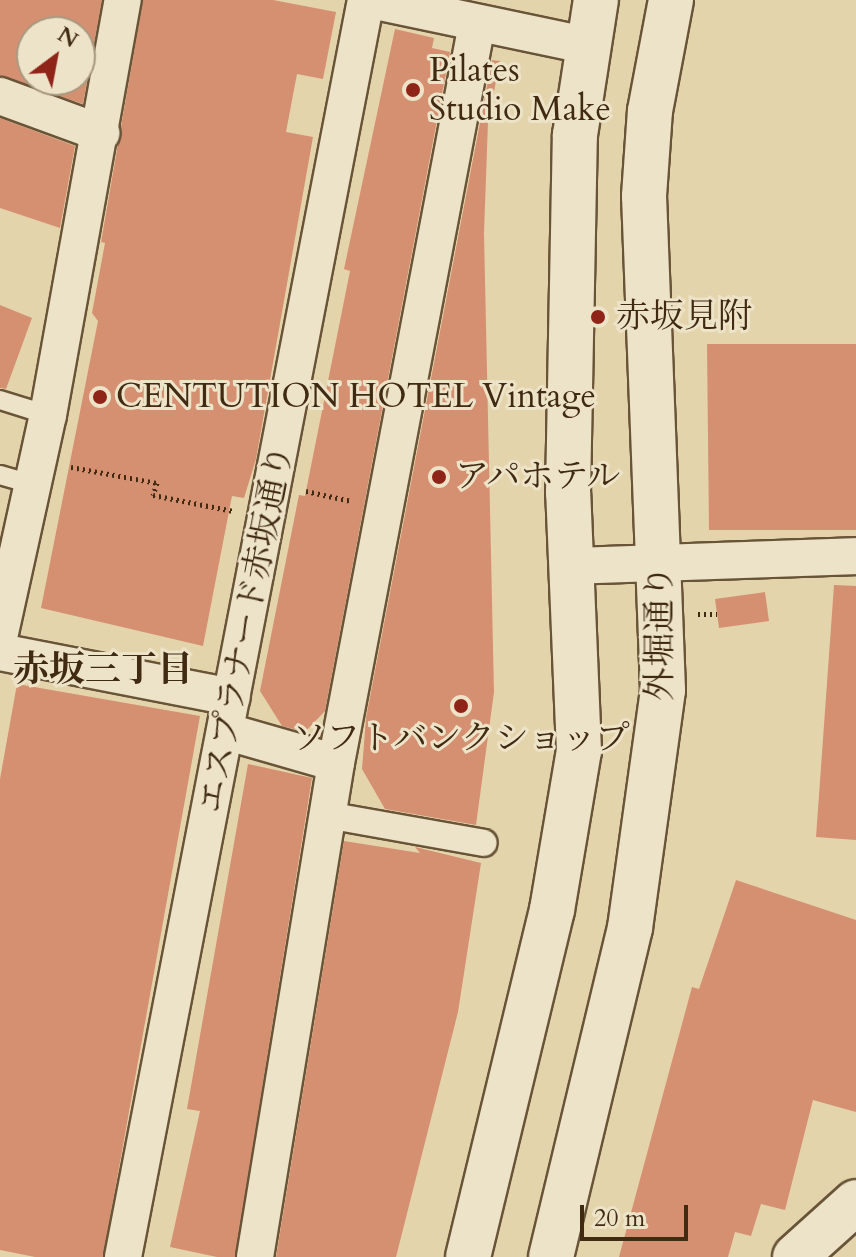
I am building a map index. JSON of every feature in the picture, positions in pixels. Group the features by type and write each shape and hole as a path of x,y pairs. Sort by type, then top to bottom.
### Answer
{"main road":[{"path":"468,1257 552,910 579,751 568,493 575,135 596,0"},
{"name":"外堀通り","path":"551,1257 630,928 663,690 661,561 644,196 650,111 671,0"},
{"path":"795,1257 856,1202"}],"street":[{"path":"0,633 23,473 48,415 123,0"},
{"path":"368,0 589,46"},
{"name":"エスプラナード赤坂通り","path":"123,1257 228,732 232,697 368,0"},
{"path":"255,1257 336,763 477,24"},
{"path":"0,96 101,133"},
{"path":"572,566 856,556"},
{"path":"0,652 232,697"},
{"path":"228,732 336,763"},
{"path":"327,815 484,843"}],"lane":[{"path":"0,400 48,415"}],"path":[{"path":"23,473 157,483 153,495 249,514"},
{"path":"290,488 384,508"},
{"path":"694,614 717,614"}],"building":[{"path":"0,0 102,0 96,33 96,16 16,16 16,81 0,76"},
{"path":"143,0 273,0 336,12 323,79 297,74 286,132 313,137 256,459 244,498 232,496 203,646 41,608 98,321 92,313 105,243 101,242"},
{"path":"395,29 434,38 432,48 450,52 325,711 305,732 282,726 260,691 299,495 305,496 350,271 344,269"},
{"path":"492,60 500,61 488,122 484,233 494,692 476,825 385,809 362,769 366,718"},
{"path":"59,96 84,96 83,104"},
{"path":"0,118 75,146 60,228 0,208"},
{"path":"0,305 32,318 6,389 0,388"},
{"path":"707,344 856,344 856,530 709,530"},
{"path":"834,585 856,586 856,840 816,837"},
{"path":"765,592 769,621 719,628 715,599"},
{"path":"17,684 200,716 103,1257 35,1257 0,1250 0,779"},
{"path":"248,764 312,778 235,1257 217,1257 170,1247 200,1111 187,1109"},
{"path":"344,841 420,853 415,847 481,863 458,1012 396,1257 276,1257"},
{"path":"736,880 856,920 856,1112 813,1100 785,1210 761,1204 751,1236 735,1232 728,1257 619,1257 692,987 699,989"}],"place":[{"name":"Pilates Studio Make","path":"413,90"},
{"name":"赤坂見附","path":"598,317"},
{"name":"CENTUTION HOTEL Vintage","path":"100,397"},
{"name":"アパホテル","path":"439,477"},
{"name":"ソフトバンクショップ","path":"461,706"}],"district":[{"name":"赤坂三丁目","path":"103,670"}]}
